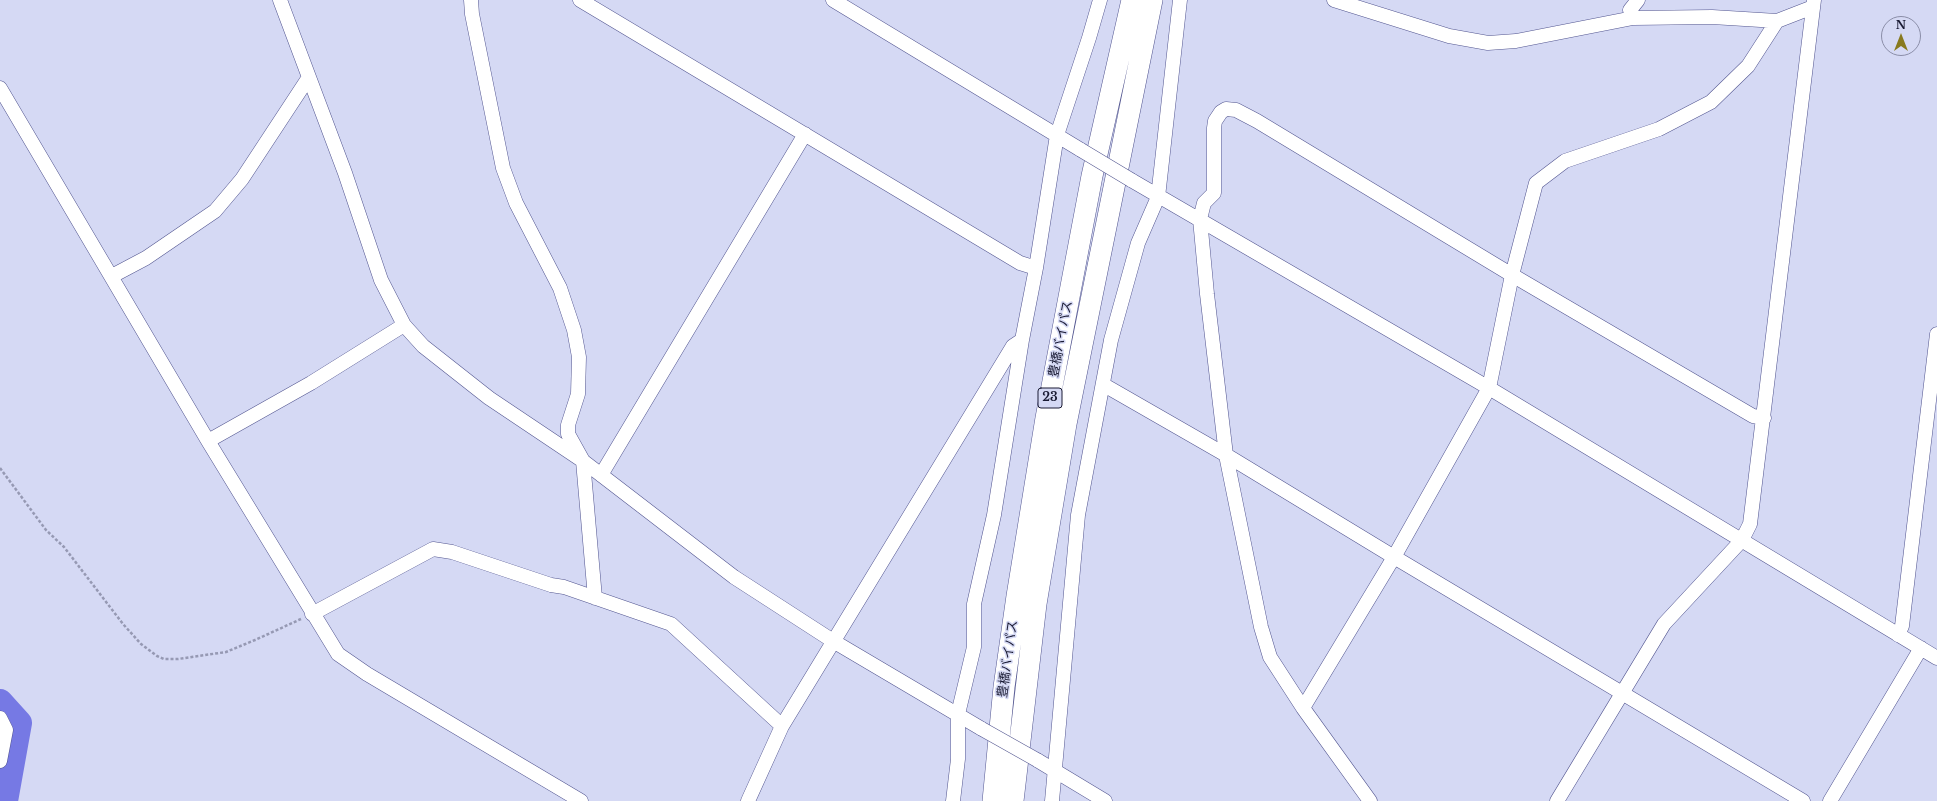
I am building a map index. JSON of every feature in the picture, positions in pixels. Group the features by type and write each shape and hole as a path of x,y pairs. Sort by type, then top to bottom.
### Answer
{"highway":[{"name":"豊橋バイパス","path":"993,801 1004,687 1046,418 1092,176 1132,0"},
{"name":"豊橋バイパス","path":"1013,801 1036,604 1066,424 1152,0"}],"street":[{"path":"280,0 345,173 381,280 404,325 422,346 489,398 583,461 734,577 833,641 982,729 1055,770 1105,801"},
{"path":"471,0 472,14 503,168 516,203 560,288 574,330 579,357 578,394 568,425 568,434 583,461 595,598"},
{"path":"580,0 1020,262 1036,268"},
{"path":"833,0 1158,197 1200,219 1489,388 1937,658"},
{"path":"953,801 958,759 958,714 974,647 974,604 994,515 1022,340 1036,268 1058,135 1100,0"},
{"path":"1052,801 1078,515 1104,385 1111,340 1138,243 1158,197 1180,0"},
{"path":"1334,0 1449,36 1488,43 1516,41 1633,18 1712,17 1777,21 1813,3"},
{"path":"1633,18 1630,10 1638,0"},
{"path":"1557,801 1664,624 1742,540 1750,524 1813,3"},
{"path":"1303,708 1394,557 1489,388 1512,275 1536,183 1566,161 1659,130 1711,102 1748,66 1777,21"},
{"path":"112,276 146,258 215,211 242,179 309,77"},
{"path":"0,88 208,441 312,614 338,654 367,674 581,801"},
{"path":"1370,801 1303,708 1270,657 1261,627 1226,454 1207,294 1200,219 1204,203 1214,193 1215,121 1226,109 1236,110 1512,275 1753,416 1764,418"},
{"path":"601,475 804,134"},
{"path":"208,441 311,384 404,325"},
{"path":"1898,635 1902,626 1937,334"},
{"path":"748,801 782,726 1012,346 1022,340"},
{"path":"1104,385 1226,454 1394,557 1803,801"},
{"path":"312,614 433,549 452,552 671,624 782,726"},
{"path":"1830,801 1921,648"},
{"path":"0,718 6,730 0,761"}],"path":[{"path":"0,468 46,530 64,547 123,624 141,644 164,659 178,659 226,652 312,614"}],"waterway":[{"path":"0,702 19,723 5,801"}]}
